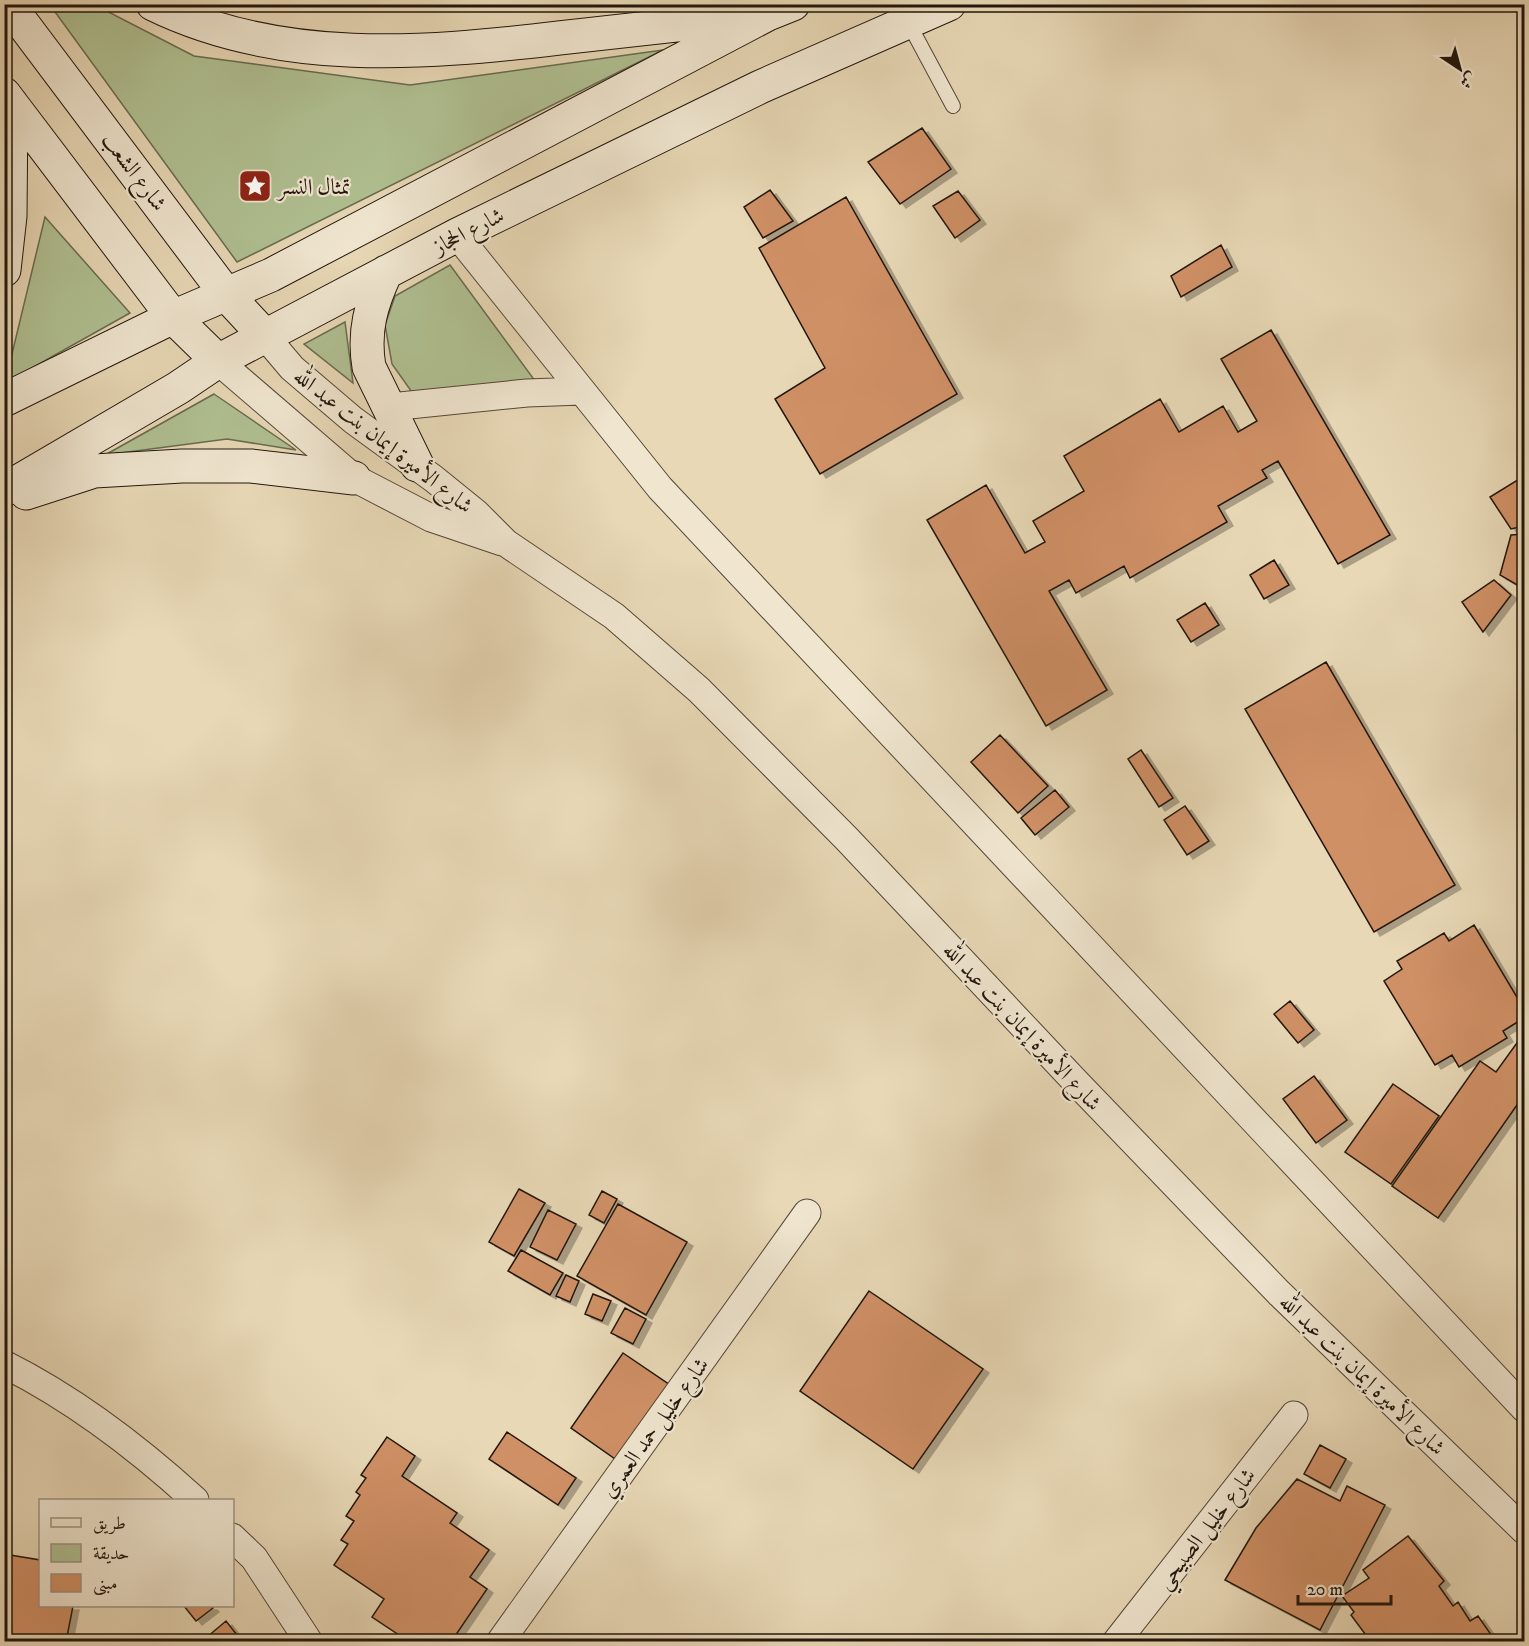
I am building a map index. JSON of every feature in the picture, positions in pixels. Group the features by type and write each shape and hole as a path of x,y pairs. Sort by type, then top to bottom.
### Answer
{"main road":[{"name":"شارع الشعب","path":"8,4 226,294 264,335"},
{"path":"153,4 217,30 315,47 386,53 451,51 781,9"},
{"name":"شارع الحجاز","path":"4,490 264,335 457,235 760,87 949,4"},
{"path":"4,400 173,317 270,275 781,9"},
{"path":"4,270 10,216 7,103"},
{"path":"7,103 173,317 218,361"},
{"path":"386,272 367,320 366,352 369,367 417,465"},
{"path":"4,500 94,471 182,466 251,466 354,478"}],"street":[{"path":"457,235 660,488 1524,1408"},
{"name":"شارع الأميرة إيمان بنت عبد الله","path":"264,335 292,368 353,420 417,465 476,513 506,543 614,616 699,690 847,839 1074,1082 1279,1293 1524,1530"},
{"name":"شارع الأميرة إيمان بنت عبد الله","path":"218,361 354,478 431,518 506,543"},
{"path":"390,407 527,393 582,391"},
{"name":"شارع خليل حمد العمري","path":"500,1641 807,1213"},
{"path":"4,1364 91,1417 156,1464 194,1499"},
{"name":"شارع خليل الصبيحي","path":"1116,1641 1293,1416"},
{"path":"234,1539 254,1558 309,1641"}],"lane":[{"path":"908,22 952,106"}],"green space":[{"path":"50,5 95,5 194,56 410,85 663,50 237,262"},
{"path":"45,217 130,313 5,383"},
{"path":"450,265 541,389 416,398 392,364 385,325 395,296"},
{"path":"345,322 353,383 304,344"},
{"path":"214,394 296,450 227,439 105,455"}],"building":[{"path":"922,128 951,169 900,204 868,162"},
{"path":"770,190 793,221 763,238 744,207"},
{"path":"958,191 980,220 955,238 933,206"},
{"path":"846,197 957,394 820,474 775,399 825,368 759,248"},
{"path":"1221,245 1232,267 1181,297 1171,276"},
{"path":"1271,330 1390,535 1338,564 1278,461 1262,470 1267,478 1218,506 1227,522 1130,578 1124,566 1076,593 1069,580 1049,591 1107,690 1046,726 927,520 986,485 1025,553 1045,542 1033,521 1084,491 1064,456 1160,399 1179,432 1223,406 1238,432 1257,421 1221,359"},
{"path":"1524,476 1524,526 1511,529 1490,497"},
{"path":"1524,534 1524,579 1519,586 1500,575 1511,535"},
{"path":"1274,560 1289,585 1264,599 1250,575"},
{"path":"1494,580 1511,595 1483,632 1462,602"},
{"path":"1205,603 1219,625 1191,642 1177,620"},
{"path":"1326,662 1455,885 1374,932 1245,709"},
{"path":"1000,735 1048,786 1018,813 971,762"},
{"path":"1141,750 1173,798 1159,807 1128,759"},
{"path":"1055,790 1069,807 1035,835 1021,818"},
{"path":"1185,806 1209,841 1187,855 1164,820"},
{"path":"1474,925 1524,1009 1524,1018 1503,1031 1507,1038 1459,1067 1452,1055 1435,1065 1384,981 1402,969 1397,961 1444,933 1449,941"},
{"path":"1290,1001 1314,1030 1298,1043 1274,1014"},
{"path":"1519,1040 1524,1044 1524,1095 1438,1218 1392,1186 1480,1061 1496,1072"},
{"path":"1314,1076 1347,1120 1316,1143 1283,1099"},
{"path":"1393,1084 1439,1116 1391,1184 1345,1152"},
{"path":"519,1189 545,1203 514,1256 489,1242"},
{"path":"602,1191 617,1199 604,1223 589,1215"},
{"path":"618,1204 687,1242 646,1315 577,1276"},
{"path":"548,1210 576,1224 557,1260 530,1247"},
{"path":"521,1250 563,1273 550,1295 508,1271"},
{"path":"566,1275 579,1281 570,1302 556,1296"},
{"path":"869,1291 983,1369 913,1469 800,1391"},
{"path":"593,1294 611,1301 602,1321 585,1314"},
{"path":"625,1308 646,1319 633,1344 611,1333"},
{"path":"623,1353 670,1385 618,1461 571,1428"},
{"path":"507,1432 576,1478 558,1505 489,1459"},
{"path":"387,1437 415,1456 402,1476 457,1513 450,1523 489,1550 470,1577 487,1589 451,1642 404,1642 405,1639 372,1617 384,1599 334,1565 348,1544 341,1540 354,1521 346,1516 360,1495 356,1492 366,1478 361,1475"},
{"path":"1320,1445 1346,1459 1330,1488 1304,1474"},
{"path":"1297,1479 1340,1501 1347,1486 1385,1505 1320,1630 1225,1580 1256,1528"},
{"path":"1408,1536 1444,1581 1439,1586 1453,1606 1458,1602 1470,1621 1478,1616 1492,1636 1484,1642 1381,1642 1378,1638 1371,1642 1351,1615 1354,1612 1342,1596 1369,1578 1363,1570"},
{"path":"4,1554 39,1560 39,1607 73,1607 66,1642 4,1642"},
{"path":"185,1607 213,1608 196,1621"},
{"path":"226,1621 241,1640 211,1642 207,1637"}],"place":[{"name":"تمثال النسر","path":"255,186"}]}
